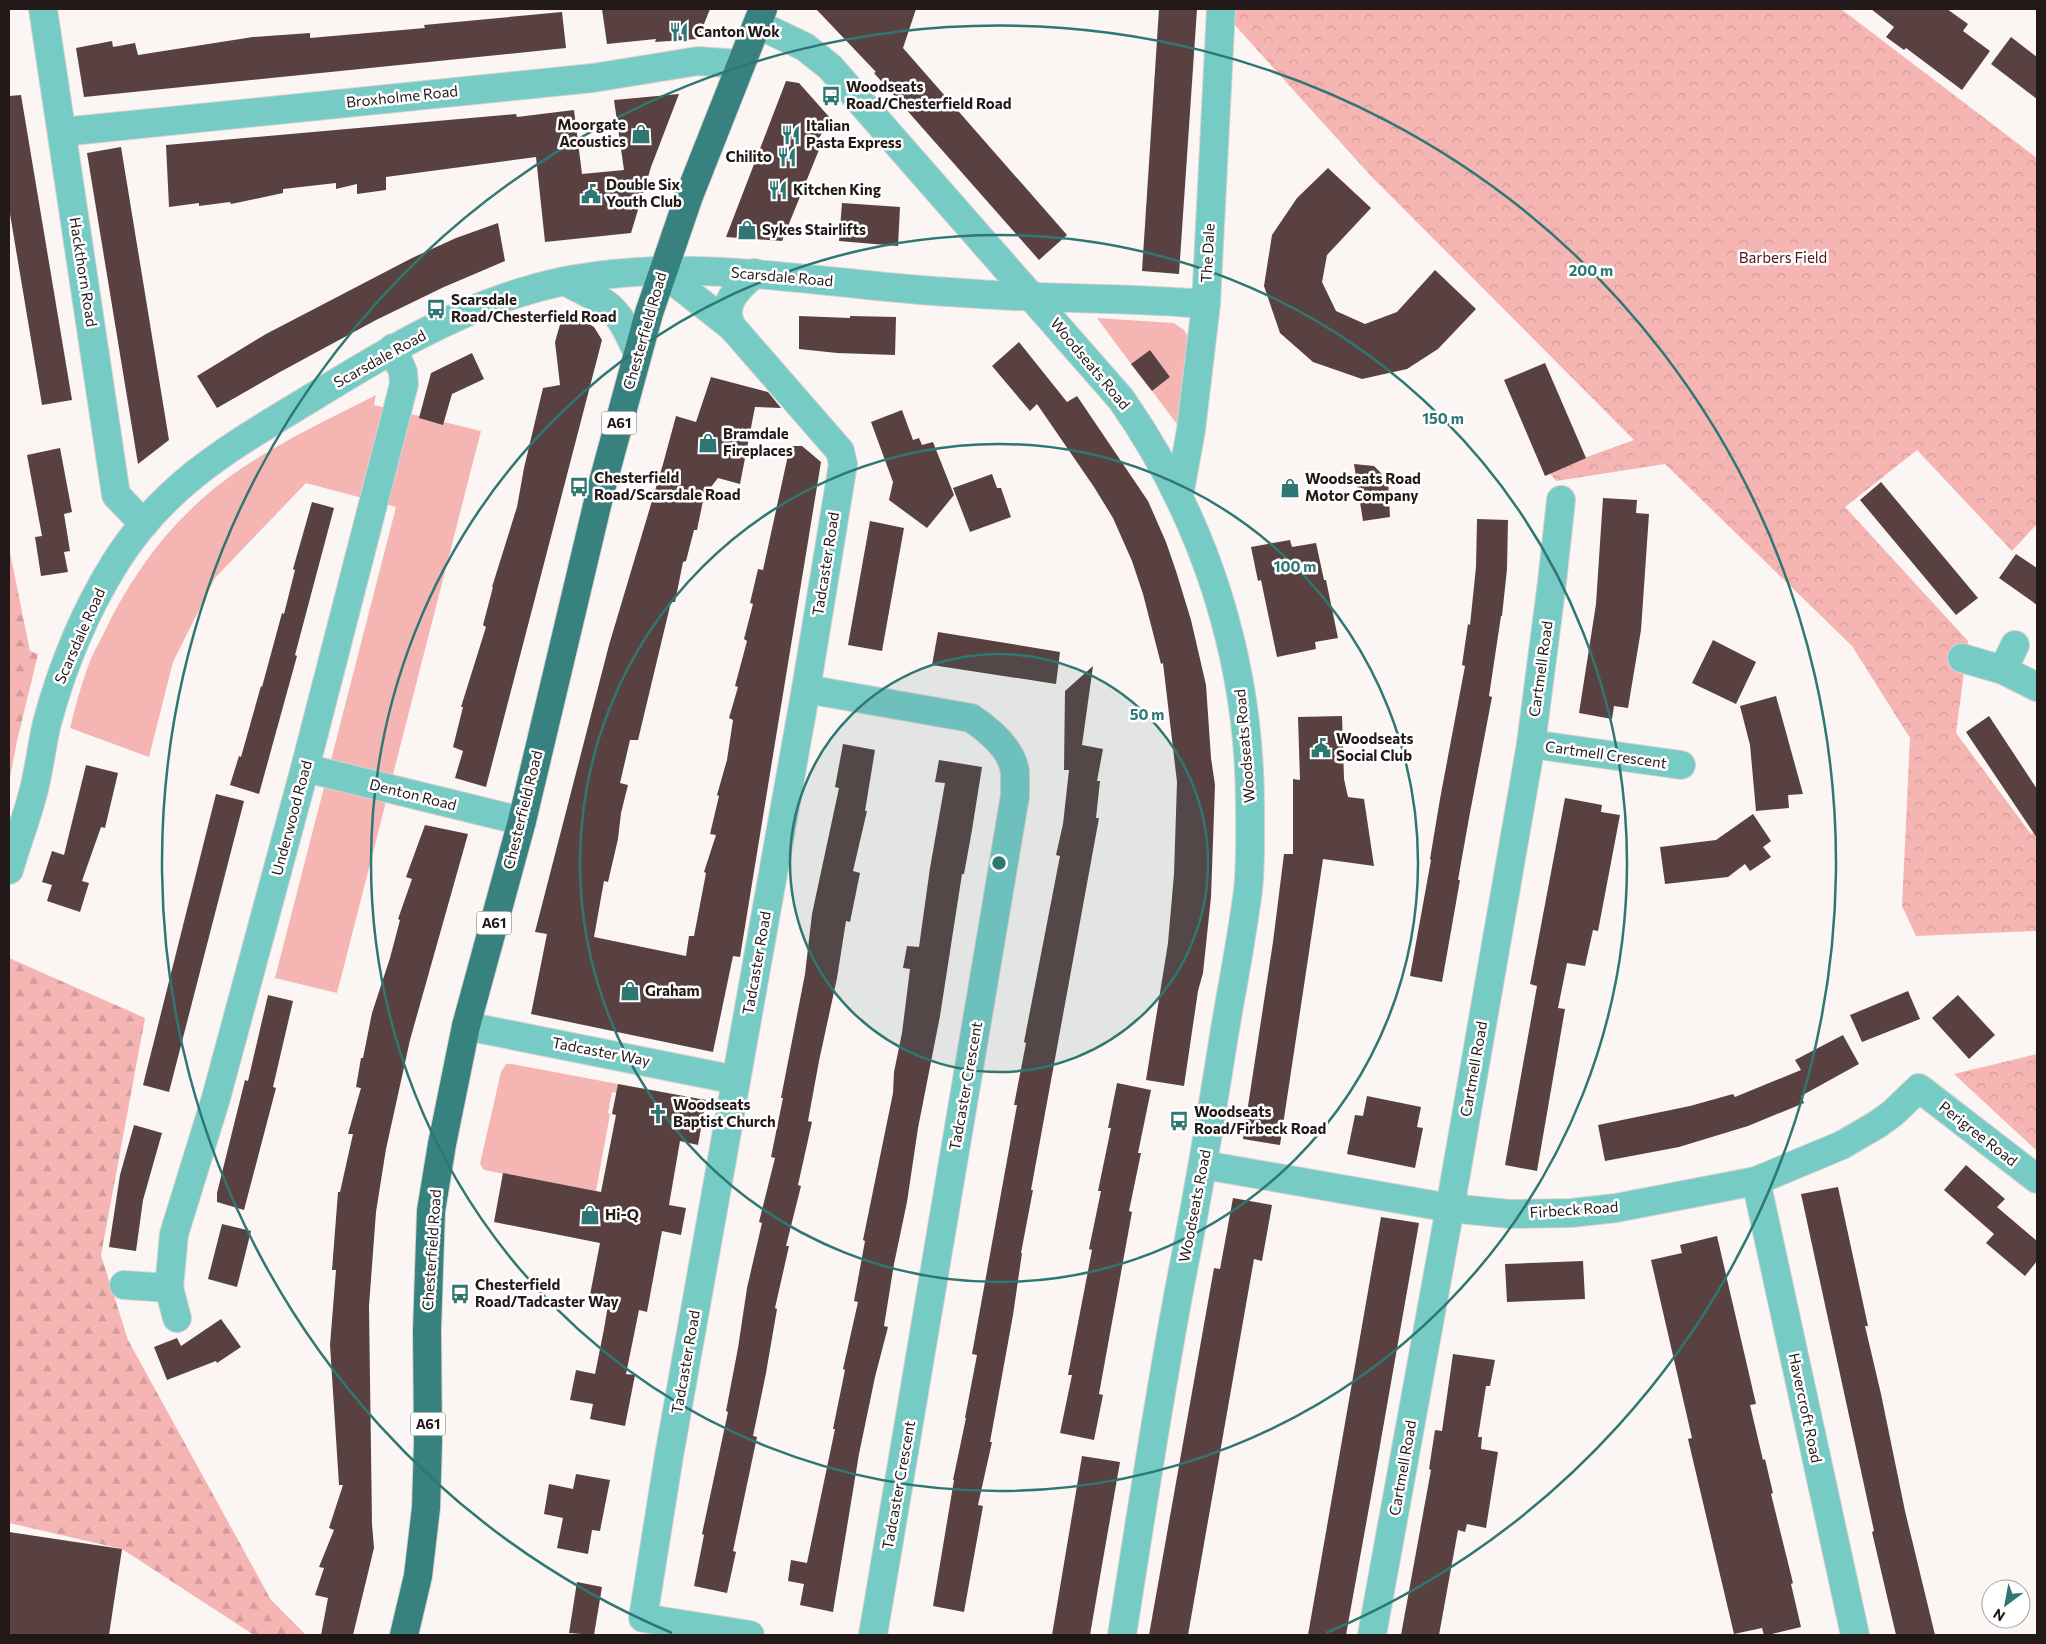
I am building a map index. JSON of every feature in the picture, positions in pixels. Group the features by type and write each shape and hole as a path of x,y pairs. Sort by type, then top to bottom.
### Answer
{"highway":[{"name":"Chesterfield Road","path":"404,1635 418,1576 426,1508 428,1442 427,1322 431,1211 442,1144 466,1026 522,821 574,598 638,352 662,272 740,64 760,16"}],"street":[{"name":"Hackthorn Road","path":"43,9 116,495 144,524"},
{"name":"The Dale","path":"1179,496 1191,430 1206,304 1221,9"},
{"name":"Woodseats Road","path":"760,16 805,46 830,68 1121,399 1152,446 1179,496 1203,553 1227,622 1238,674 1250,778 1248,888 1204,1165 1174,1317 1122,1635"},
{"name":"Broxholme Road","path":"62,132 593,78 698,61 740,64"},
{"name":"Scarsdale Road","path":"9,870 33,794 46,728 64,667 104,581 127,546 176,489 222,453 393,348 520,292 600,274 624,272 755,273 928,290 1033,297 1206,304"},
{"name":"Tadcaster Road","path":"662,272 732,327 840,451 843,464 806,689 673,1432 643,1618 750,1635"},
{"path":"732,327 728,312 731,299 738,288 755,273"},
{"path":"565,281 610,306 618,316 638,352"},
{"name":"Underwood Road","path":"177,1318 169,1288 174,1234 216,1098 305,768 404,384 403,372 393,348"},
{"name":"Cartmell Road","path":"1372,1635 1450,1208 1531,744 1561,500"},
{"path":"2003,670 2015,646"},
{"path":"1962,658 2003,670 2037,687"},
{"name":"Tadcaster Crescent","path":"806,689 971,718 988,729 1004,747 1015,770 1015,796 873,1635"},
{"name":"Cartmell Crescent","path":"1531,744 1681,765"},
{"name":"Denton Road","path":"305,768 522,821"},
{"name":"Tadcaster Way","path":"466,1026 736,1080"},
{"name":"Firbeck Road","path":"1204,1165 1450,1208 1510,1214 1571,1213 1616,1208 1756,1180 1842,1145 1893,1113 1919,1088"},
{"name":"Perigree Road","path":"1919,1088 2037,1179"},
{"name":"Havercroft Road","path":"1756,1180 1854,1635"},
{"path":"124,1285 169,1288"}],"green space":[{"name":"Barbers Field","path":"1233,9 1841,9 2037,158 2037,524 2012,551 1917,450 1845,507 1968,641 1956,733 2031,834 2037,831 2037,931 1916,936 1902,906 1910,738 1852,646 1665,464 1556,481 1548,471 1634,440 1370,175 1232,22"},
{"path":"1097,318 1174,323 1184,330 1189,339 1182,421 1177,424 1152,391 1170,377 1150,350 1131,364"},
{"path":"376,395 374,405 481,431 337,993 275,978 396,507 306,483 215,578 173,662 149,757 70,728 89,665 115,610 144,564 179,521 219,484 242,468 274,448"},
{"path":"9,548 30,651 38,654 9,783"},
{"path":"9,958 145,1018 101,1255 128,1340 271,1600 306,1635 254,1635 122,1549 9,1523"},
{"path":"2037,1054 2037,1151 1954,1074"},
{"path":"506,1064 618,1084 617,1093 612,1092 608,1113 610,1114 596,1191 484,1170 480,1164 501,1072"}],"building":[{"path":"602,9 710,9 698,39 655,42 656,39 607,44"},
{"path":"816,9 916,9 903,48 1067,235 1039,260 874,73 876,72"},
{"path":"1159,9 1197,9 1179,274 1142,271"},
{"path":"1871,9 1947,9 1968,24 1963,31 1990,51 1962,90 1906,48 1904,50 1886,37 1894,27"},
{"path":"562,12 566,48 84,97 76,48 112,41 113,47 135,43 138,55 253,37 310,33 310,38 425,28 424,25"},
{"path":"2011,37 2037,57 2037,99 1991,64"},
{"path":"786,81 799,83 831,119 819,138 823,140 782,241 726,237"},
{"path":"679,94 651,167 631,233 545,242 536,157 386,177 386,190 357,194 357,184 336,189 336,183 283,189 283,193 231,204 230,202 199,206 199,203 169,207 166,145 516,114 517,117 574,110 582,174 624,170 614,100"},
{"path":"21,95 72,400 42,405 9,208 9,96"},
{"path":"121,147 169,440 138,464 87,153"},
{"path":"1328,168 1371,208 1327,255 1322,282 1336,311 1365,324 1397,312 1435,270 1476,309 1438,349 1407,369 1362,379 1313,362 1280,333 1264,286 1272,235 1297,198"},
{"path":"842,203 900,207 898,246 839,241"},
{"path":"498,223 505,261 444,287 376,320 217,408 197,376 266,334 412,258 456,238"},
{"path":"563,314 579,318 594,327 602,340 486,787 455,778 463,751 453,747 463,707 461,707 486,627 483,625 492,587 517,507 543,388 560,385 555,342"},
{"path":"799,316 896,317 895,355 837,353 799,349"},
{"path":"1019,342 1067,402 1077,396 1148,501 1176,571 1191,620 1206,685 1211,758 1215,785 1211,897 1203,973 1198,991 1184,1086 1146,1080 1168,943 1174,874 1177,782 1163,663 1161,664 1143,594 1132,561 1113,518 1037,404 1030,411 992,366"},
{"path":"1150,350 1170,377 1152,391 1131,364"},
{"path":"472,353 484,379 452,394 443,425 419,418 431,373"},
{"path":"1545,363 1586,458 1545,476 1504,380"},
{"path":"711,377 768,392 781,408 755,407 740,484 718,478 704,496 697,530 694,530 686,561 683,562 675,602 671,602 638,740 630,740 620,783 628,785 608,882 604,881 594,937 686,956 689,936 694,936 706,873 704,872 716,835 710,834 719,796 717,795 727,760 733,720 729,718 738,687 735,686 747,641 744,639 753,604 750,603 758,569 763,570 790,446 802,446 821,462 740,957 733,956 713,1052 531,1014 547,934 535,932 609,645 676,416 696,422"},
{"path":"902,410 913,440 919,438 922,445 933,442 954,495 927,528 889,500 893,482 871,422"},
{"path":"60,448 72,512 64,514 70,551 64,552 68,572 41,576 35,537 42,536 27,455"},
{"path":"1354,464 1374,466 1388,480 1390,517 1363,521"},
{"path":"992,474 997,488 1001,488 1011,517 970,532 953,488"},
{"path":"1881,482 1978,598 1956,615 1860,500"},
{"path":"1603,498 1637,500 1636,513 1649,514 1641,630 1628,708 1614,706 1612,719 1579,713 1596,604"},
{"path":"312,502 334,508 295,655 297,656 259,794 230,785 239,756 241,757 282,613 284,614 295,570 293,569"},
{"path":"1477,519 1508,520 1507,569 1502,616 1489,696 1492,697 1458,880 1460,880 1442,982 1410,976 1465,666 1462,665 1468,624 1470,625 1476,567"},
{"path":"870,521 904,528 882,651 848,645"},
{"path":"1290,540 1292,547 1316,543 1338,638 1315,642 1316,649 1277,657 1261,580 1258,581 1251,547"},
{"path":"2016,554 2037,568 2037,605 1999,578"},
{"path":"938,632 1060,652 1056,684 932,665"},
{"path":"1713,640 1756,662 1736,704 1692,683"},
{"path":"1093,666 1082,745 1103,749 1097,781 1100,781 1096,818 1099,818 1031,1190 1033,1190 1021,1253 1013,1315 990,1442 992,1442 978,1505 983,1506 964,1612 933,1606 953,1480 977,1355 972,1354 1017,1105 1014,1105 1026,1043 1024,1042 1060,856 1056,855 1063,824 1069,770 1064,770 1065,691"},
{"path":"1776,696 1803,794 1788,795 1789,808 1756,811 1750,745 1740,706"},
{"path":"1342,716 1344,779 1348,797 1364,799 1374,866 1323,859 1280,1145 1243,1139 1273,942 1284,854 1293,854 1293,779 1300,780 1298,717"},
{"path":"1989,716 2037,789 2037,838 1966,732"},
{"path":"843,744 875,750 865,811 867,811 853,871 860,873 850,922 846,921 837,978 819,1061 808,1121 812,1122 798,1185 801,1186 786,1246 789,1246 775,1308 777,1309 766,1373 753,1436 757,1437 733,1551 736,1552 727,1593 694,1586 704,1535 702,1534 728,1412 726,1411 747,1288 762,1223 759,1222 775,1158 771,1157 805,974 812,914 839,788 835,787"},
{"path":"939,760 982,767 964,874 962,874 940,1016 894,1264 884,1326 888,1327 875,1377 859,1454 833,1612 800,1605 804,1584 788,1581 791,1560 807,1563 835,1429 833,1429 845,1370 843,1369 858,1302 854,1301 865,1241 863,1240 893,1093 894,1072 902,1033 910,969 903,968 907,946 919,947 930,868 945,783 935,782"},
{"path":"86,765 118,773 105,828 101,827 82,881 89,883 80,912 47,901 52,885 42,882 52,851 64,855"},
{"path":"216,794 244,801 169,1092 143,1085"},
{"path":"1565,798 1602,805 1601,812 1620,815 1598,931 1593,930 1585,966 1567,963 1558,1008 1565,1009 1537,1171 1505,1165 1537,986 1530,984"},
{"path":"1753,814 1771,841 1763,847 1771,857 1750,871 1745,864 1728,877 1665,884 1660,847 1716,840"},
{"path":"425,825 468,834 410,1040 386,1149 376,1212 369,1306 372,1524 374,1548 353,1635 321,1635 328,1598 315,1595 324,1568 319,1567 334,1530 329,1528 343,1485 339,1485 330,1345 336,1270 332,1270 338,1192 340,1192 353,1134 348,1134 361,1088 356,1087 361,1058 363,1058 372,1013 390,958 400,920 398,919 412,879 406,877"},
{"path":"1908,991 1920,1019 1862,1042 1850,1015"},
{"path":"268,995 293,1001 273,1087 276,1088 244,1210 217,1202 217,1193 245,1080 248,1081"},
{"path":"1958,995 1995,1035 1969,1059 1932,1018"},
{"path":"1843,1035 1859,1064 1801,1096 1804,1103 1748,1126 1679,1147 1605,1161 1598,1125 1690,1106 1733,1094 1735,1097 1801,1070 1795,1060"},
{"path":"1117,1083 1151,1090 1138,1153 1141,1153 1129,1211 1132,1212 1099,1394 1103,1395 1094,1440 1060,1433 1072,1375 1068,1375 1092,1250 1089,1249 1101,1191 1098,1191 1111,1128 1108,1128"},
{"path":"618,1084 706,1100 698,1145 680,1141 669,1205 686,1208 681,1235 662,1231 647,1312 639,1310 626,1374 635,1375 625,1426 590,1419 593,1404 570,1400 576,1370 595,1374 604,1329 609,1299 590,1295 600,1243 494,1222 503,1173 601,1192 616,1115 612,1114"},
{"path":"1367,1096 1421,1107 1417,1127 1423,1128 1415,1168 1347,1154 1355,1115 1363,1116"},
{"path":"134,1125 162,1133 143,1200 136,1251 109,1247 120,1175"},
{"path":"1966,1165 2005,1199 1997,1207 2037,1241 2037,1261 2025,1276 1986,1243 1994,1234 1944,1190"},
{"path":"1838,1187 1868,1326 1865,1326 1905,1511 1935,1635 1896,1635 1872,1532 1874,1531 1801,1194"},
{"path":"1233,1198 1272,1205 1262,1261 1254,1259 1188,1635 1149,1635 1214,1268 1220,1269"},
{"path":"1381,1217 1419,1223 1346,1635 1308,1635"},
{"path":"222,1224 251,1231 237,1287 208,1279"},
{"path":"1717,1236 1756,1404 1750,1405 1773,1493 1771,1494 1793,1583 1791,1584 1801,1627 1768,1635 1764,1635 1762,1628 1734,1634 1688,1439 1692,1438 1651,1260 1682,1253 1680,1245"},
{"path":"1583,1261 1585,1299 1507,1302 1505,1264"},
{"path":"221,1319 241,1347 217,1363 216,1361 167,1380 154,1347 177,1338 181,1346"},
{"path":"1453,1354 1495,1360 1490,1386 1486,1386 1478,1437 1482,1437 1481,1449 1498,1452 1486,1528 1467,1524 1465,1532 1458,1530 1439,1635 1401,1635 1431,1470 1429,1469 1435,1430 1442,1431"},
{"path":"1082,1456 1120,1462 1090,1635 1052,1635"},
{"path":"576,1474 610,1480 600,1531 592,1530 588,1554 557,1548 563,1518 544,1514 549,1484 573,1489"},
{"path":"9,1532 122,1549 109,1635 9,1635"},
{"path":"577,1582 602,1587 594,1635 569,1633"}],"place":[{"name":"Canton Wok","path":"679,32"},
{"name":"Woodseats Road/Chesterfield Road","path":"831,96"},
{"name":"Moorgate Acoustics","path":"641,134"},
{"name":"Italian Pasta Express","path":"791,135"},
{"name":"Chilito","path":"787,157"},
{"name":"Kitchen King","path":"778,190"},
{"name":"Double Six Youth Club","path":"591,194"},
{"name":"Sykes Stairlifts","path":"747,230"},
{"name":"Scarsdale Road/Chesterfield Road","path":"436,309"},
{"name":"Bramdale Fireplaces","path":"708,443"},
{"name":"Chesterfield Road/Scarsdale Road","path":"579,487"},
{"name":"Woodseats Road Motor Company","path":"1290,488"},
{"name":"Woodseats Social Club","path":"1321,748"},
{"name":"Graham","path":"630,991"},
{"name":"Woodseats Baptist Church","path":"658,1114"},
{"name":"Woodseats Road/Firbeck Road","path":"1179,1121"},
{"name":"Hi-Q","path":"590,1215"},
{"name":"Chesterfield Road/Tadcaster Way","path":"460,1294"}]}
